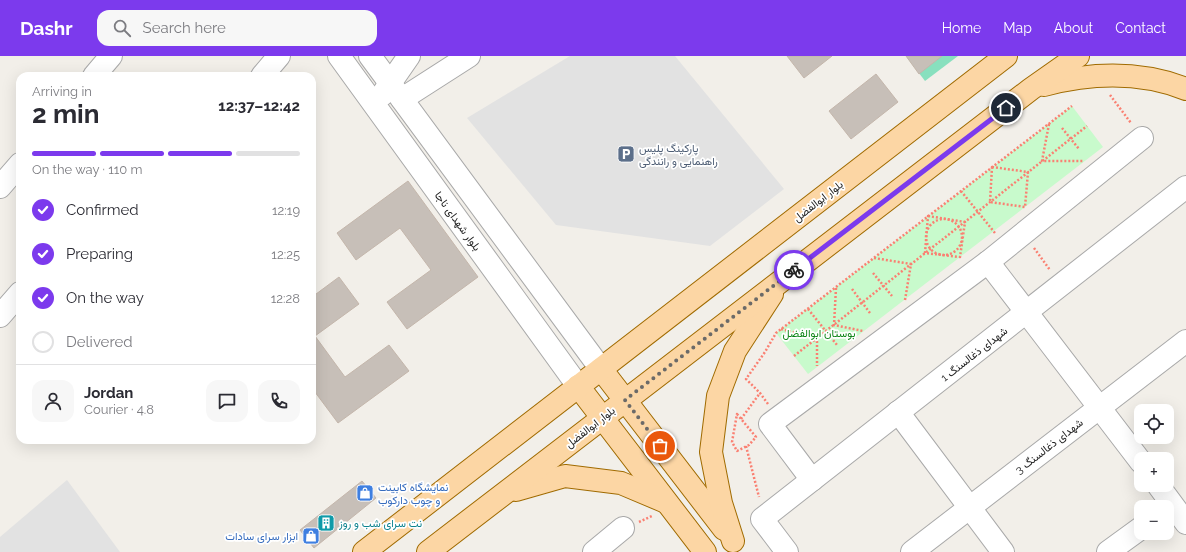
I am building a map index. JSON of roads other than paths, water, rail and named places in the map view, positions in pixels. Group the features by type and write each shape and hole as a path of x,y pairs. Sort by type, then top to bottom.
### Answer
{"main road":[{"name":"بلوار ابوالفضل","path":"364,552 1006,56"},
{"name":"بلوار ابوالفضل","path":"428,552 1031,89 1078,56"},
{"path":"1031,89 1067,79 1096,76 1141,77 1186,89"},
{"path":"738,547 721,503 710,452 718,396 735,351 782,280"},
{"path":"601,369 738,547"},
{"path":"578,386 705,552"},
{"path":"504,494 565,476 621,483 670,506"}],"street":[{"path":"97,72 111,56"},
{"path":"265,72 279,56"},
{"path":"370,56 601,369"},
{"path":"396,91 409,56"},
{"path":"375,106 396,91 469,56"},
{"name":"بلوار شهدای ناجا","path":"347,60 375,106 578,386"},
{"path":"812,480 770,424 988,262 1142,138"},
{"name":"شهدای ذغالسنگ 1","path":"787,552 762,519 1026,314 1186,187"},
{"path":"988,262 1026,314 1100,407 1134,453"},
{"path":"0,316 16,298"},
{"name":"شهدای ذغالسنگ 3","path":"912,552 1186,341"},
{"path":"898,412 1003,552"},
{"path":"1165,492 1175,502 1186,522"},
{"path":"594,552 623,528"},
{"path":"1108,552 1134,533"}],"place":[{"name":"پارکینگ پلیس راهنمایی و رانندگی","path":"626,154"},
{"name":"نمایشگاه کابینت و چوب دارکوب","path":"365,493"},
{"name":"نت سرای شب و روز","path":"326,523"},
{"name":"ابزار سرای سادات","path":"311,536"}],"park label":[{"name":"بوستان ابوالفضل","path":"819,333"}]}
